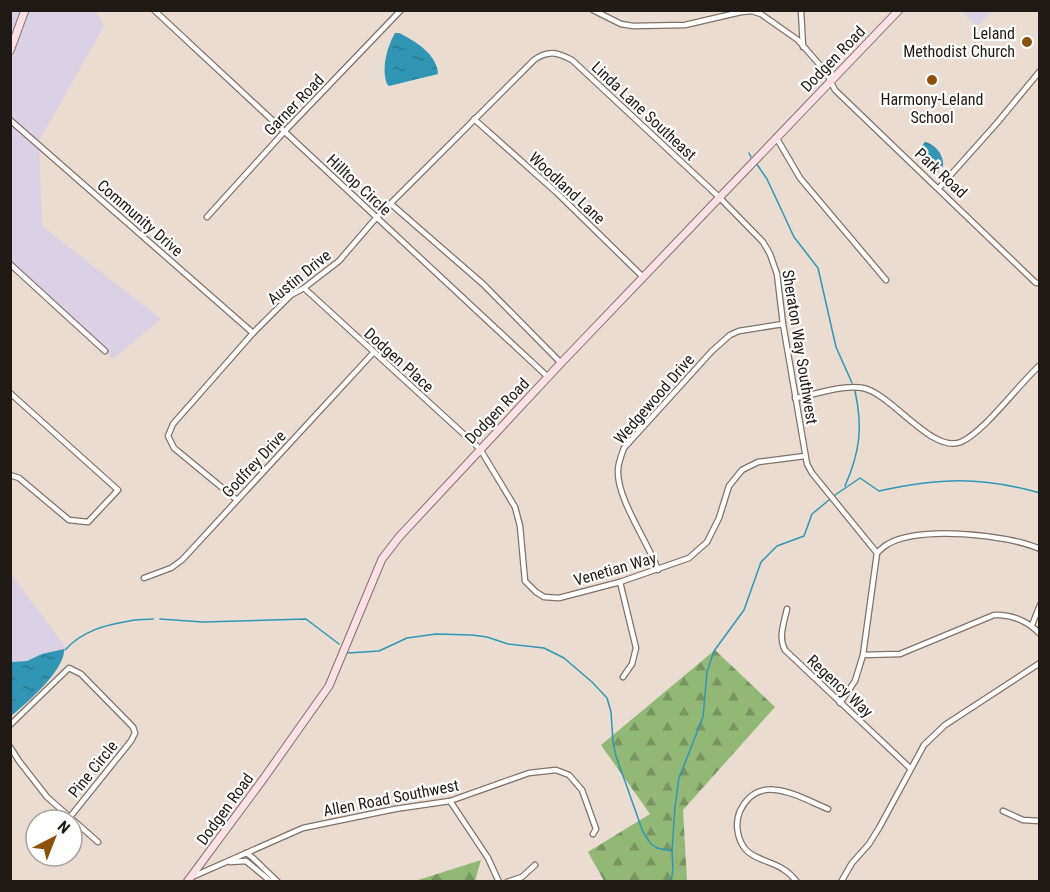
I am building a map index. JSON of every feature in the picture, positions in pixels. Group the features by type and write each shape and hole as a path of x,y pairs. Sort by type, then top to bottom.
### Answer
{"street":[{"path":"10,51 25,10"},
{"name":"Hilltop Circle","path":"154,10 548,377"},
{"name":"Garner Road","path":"207,217 284,132 401,10"},
{"name":"Park Road","path":"592,10 621,24 633,26 683,25 727,14 752,11 761,14 803,46 826,72 835,90 1038,283"},
{"path":"801,10 803,46"},
{"name":"Dodgen Road","path":"190,879 329,686 382,559 422,510 899,10"},
{"name":"Austin Drive","path":"237,500 174,448 168,436 173,424 253,333 291,295 304,288 339,261 376,218 474,119 534,60 548,52"},
{"name":"Linda Lane Southeast","path":"548,52 555,52 572,60 720,196"},
{"path":"939,188 1040,71"},
{"name":"Woodland Lane","path":"474,119 556,192 643,277"},
{"name":"Community Drive","path":"10,120 253,333"},
{"path":"776,137 801,178 886,280"},
{"name":"Sheraton Way Southwest","path":"720,196 763,242 777,274 805,456 812,473 877,553"},
{"path":"391,204 483,284 561,363"},
{"path":"10,264 105,351"},
{"name":"Dodgen Place","path":"304,288 480,449"},
{"name":"Wedgewood Drive","path":"658,570 652,551 638,527 619,483 619,462 624,448 712,351 730,335 739,331 783,324"},
{"name":"Godfrey Drive","path":"144,578 171,568 183,560 373,352"},
{"path":"795,398 852,387 865,388 933,436 949,443 959,443 994,414 1040,365"},
{"path":"10,393 118,490 88,522 73,522 19,478 10,475"},
{"name":"Venetian Way","path":"480,449 515,507 520,526 525,581 544,597 559,598 620,582 689,558 707,542 719,518 729,486 742,470 758,462 805,456"},
{"path":"840,703 855,681 863,655 877,553 889,543 918,536 954,533 1015,540 1040,549"},
{"path":"620,582 636,648 632,664 623,677"},
{"path":"1032,625 1040,605"},
{"name":"Regency Way","path":"787,609 781,634 781,643 785,650 910,768"},
{"path":"863,655 900,654 994,615 1012,617 1032,625 1040,634"},
{"path":"841,882 852,863 869,844 880,826 924,745 945,725 1040,663"},
{"name":"Pine Circle","path":"10,725 69,668 81,674 134,728 135,733 131,741 77,808"},
{"path":"10,747 46,797 59,808"},
{"name":"Allen Road Southwest","path":"190,879 303,828 395,809 450,801 529,773 556,770 569,775 582,790 596,829 593,834"},
{"path":"796,882 784,869 744,848 737,824 739,812 754,794 769,788 797,796 828,809"},
{"path":"450,801 488,858 499,882"},
{"path":"1003,811 1023,820 1040,821"},
{"path":"84,830 98,842"},
{"path":"246,854 246,861"},
{"path":"246,854 269,880 276,882"},
{"path":"225,863 246,861 262,870"},
{"path":"507,882 522,877 535,865"}],"shaded area":[{"path":"10,11 96,11 104,26 39,141 42,226 161,319 113,359 11,264"},
{"path":"961,11 994,11 977,26"},
{"path":"11,574 66,648 11,666"}],"green space":[{"path":"715,650 775,707 683,810 687,881 604,881 588,852 650,814 601,745"},
{"path":"481,860 475,881 415,881"}],"water":[{"path":"395,33 405,36 424,49 434,60 438,74 389,86 385,78 385,65 387,51"},
{"path":"925,142 932,145 940,154 943,166 938,172 917,155 917,151"},
{"path":"64,649 59,666 52,676 11,716 11,662 27,661 42,654"}],"waterway":[{"path":"749,153 751,157"},
{"path":"756,163 767,179 794,237 818,268 836,347 852,383"},
{"path":"845,486 859,439 859,416 855,391"},
{"path":"835,495 860,478 879,491 940,481 978,481 1040,493"},
{"path":"671,882 679,778 703,717 707,672 714,651 744,610 761,562 777,546 804,536 812,514 829,500"},
{"path":"65,650 79,638 103,627 132,620 153,619"},
{"path":"160,619 203,622 306,619 339,644"},
{"path":"348,653 379,651 407,638 436,634 487,637 508,644 544,648 564,658 607,698 611,712 616,756 643,832 651,844 657,848 672,851"},
{"path":"1037,882 1040,879"}],"place":[{"name":"Leland Methodist Church","path":"1027,42"},
{"name":"Harmony-Leland School","path":"932,80"}]}
